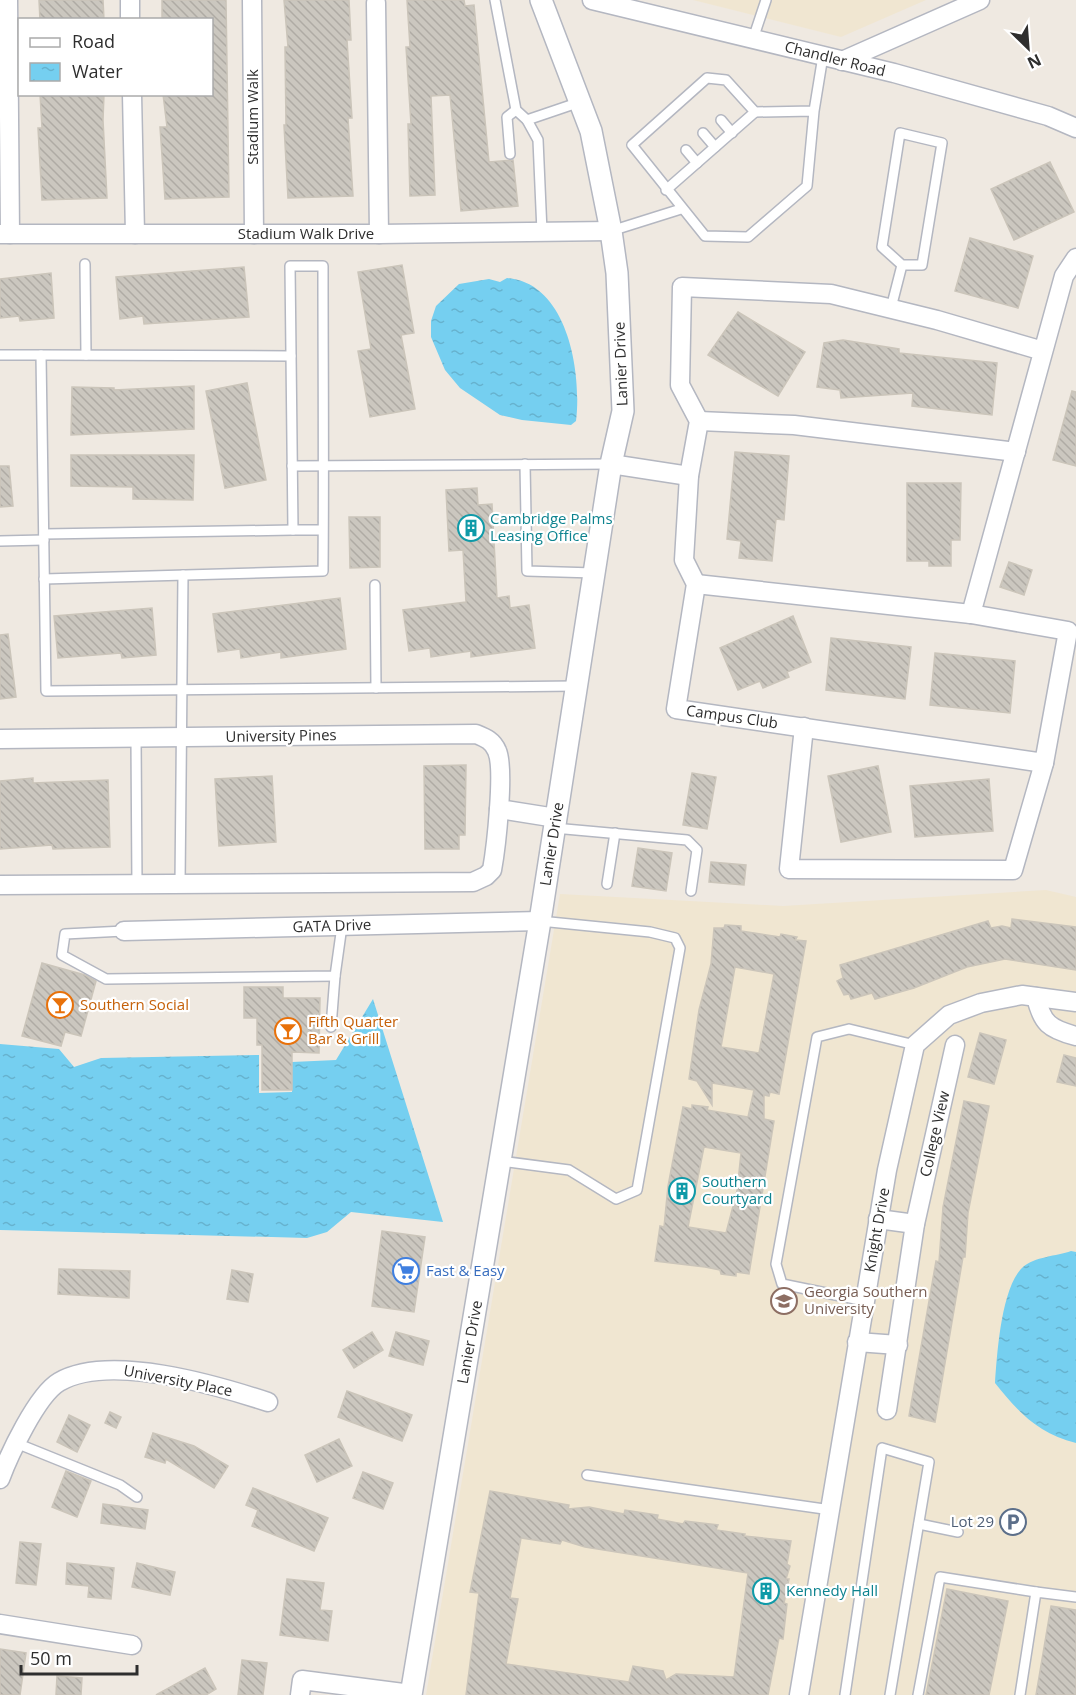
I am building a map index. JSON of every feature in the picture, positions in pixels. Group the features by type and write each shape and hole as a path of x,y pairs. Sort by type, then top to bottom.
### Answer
{"street":[{"path":"5,234 8,0"},
{"path":"130,0 130,18"},
{"name":"Stadium Walk","path":"252,0 254,234"},
{"name":"Lanier Drive","path":"411,1695 540,921 611,464 623,411 618,285 611,231 591,131 541,0"},
{"name":"Chandler Road","path":"592,0 842,61 1048,116 1076,128"},
{"path":"842,61 980,0"},
{"path":"376,3 379,234"},
{"path":"132,96 135,234"},
{"name":"Stadium Walk Drive","path":"5,234 379,234 611,231"},
{"path":"971,614 1064,276 1076,258"},
{"path":"804,728 789,870 1013,870 1044,763 1068,631 971,614 696,584 684,560 689,476 699,421 680,385 682,287 831,294 891,308 1043,351"},
{"path":"699,421 794,425 1016,452"},
{"path":"611,464 689,476"},
{"name":"Campus Club","path":"696,584 676,709 1044,763"},
{"name":"University Pines","path":"0,739 476,734 491,740 499,753 500,809 492,870 486,876 473,882 0,885"},
{"path":"500,809 555,823"},
{"name":"GATA Drive","path":"124,931 540,921"},
{"path":"915,1045 949,1015 981,1003 1022,995 1076,1002"},
{"path":"1036,997 1041,1017 1059,1032 1076,1036"},
{"name":"Knight Drive","path":"799,1695 878,1219 915,1045"},
{"name":"College View","path":"887,1410 915,1224 955,1045"},
{"path":"878,1219 915,1224"},
{"path":"857,1342 898,1345"},
{"name":"University Place","path":"0,1479 15,1443 40,1403 58,1383 92,1370 124,1370 222,1387 268,1402"},
{"path":"0,1623 132,1645"},
{"path":"300,1695 302,1680 411,1695"}],"lane":[{"path":"495,0 516,110 527,120 537,140 542,232"},
{"path":"753,39 766,0"},
{"path":"755,112 726,80 707,78 697,93 663,124 632,145 681,209 705,236 748,237 807,186 814,111 823,56"},
{"path":"527,120 580,102"},
{"path":"510,154 507,117 516,110"},
{"path":"666,190 755,112 814,111"},
{"path":"721,120 732,133"},
{"path":"703,133 715,147"},
{"path":"900,133 942,143 922,265 902,265 882,247 900,133"},
{"path":"686,150 697,163"},
{"path":"611,231 681,209"},
{"path":"85,264 86,356"},
{"path":"891,308 902,265"},
{"path":"44,579 323,571 323,266 290,266 293,530"},
{"path":"0,355 291,356"},
{"path":"41,355 46,691 578,686"},
{"path":"525,464 527,571 594,573"},
{"path":"292,466 611,464"},
{"path":"0,541 44,537 323,530"},
{"path":"180,885 183,575"},
{"path":"375,585 376,688"},
{"path":"136,738 137,885"},
{"path":"555,823 615,833 687,840 697,850 691,891"},
{"path":"607,884 615,833"},
{"path":"501,1161 569,1170 616,1199 637,1190 680,948 675,938 658,934 540,921"},
{"path":"331,1027 342,926"},
{"path":"124,931 65,934 62,954 106,979 335,976"},
{"path":"864,1301 782,1284 777,1264 817,1037 849,1029 915,1045"},
{"path":"15,1443 120,1485 137,1497"},
{"path":"845,1695 882,1448 929,1462 890,1695"},
{"path":"587,1475 831,1510"},
{"path":"919,1524 958,1532"},
{"path":"918,1695 940,1577 1076,1597"},
{"path":"1020,1695 1036,1592"}],"shaded area":[{"path":"693,0 926,0 841,37"},
{"name":"Georgia Southern University","path":"1046,890 1076,897 1076,1695 426,1695 560,894 783,906"}],"water":[{"path":"507,278 528,284 544,296 557,313 567,333 573,356 577,401 576,421 571,425 522,420 500,415 460,388 445,370 431,337 431,321 436,306 459,284 489,279 500,282"},
{"path":"373,999 443,1222 351,1212 327,1232 307,1238 0,1230 0,1044 59,1049 74,1067 101,1058 259,1055 259,1093 292,1092 292,1062 336,1060"},
{"path":"1071,1251 1076,1252 1076,1443 1040,1428 1012,1404 995,1383 1005,1305 1016,1277 1023,1267 1033,1261"}],"building":[{"path":"39,0 103,0 104,18 40,18"},
{"path":"162,0 226,0 229,197 165,199 160,127 167,127 163,96 213,96 213,18 162,18"},
{"path":"284,0 349,0 351,40 347,40 352,118 348,118 353,196 288,198 284,125 286,125 285,47 288,47"},
{"path":"407,0 464,0 465,6 474,5 489,162 513,160 518,206 461,211 450,95 431,96 435,195 410,196 408,124 411,124 406,47 410,47"},
{"path":"40,96 104,96 107,198 42,200 38,128 42,128"},
{"path":"1050,162 1074,212 1014,240 991,189"},
{"path":"970,238 1033,256 1018,308 955,291"},
{"path":"402,265 414,333 401,335 415,409 370,417 358,351 371,349 358,272"},
{"path":"244,267 249,317 144,324 143,316 120,319 116,277"},
{"path":"51,273 54,318 20,321 19,316 0,318 0,279"},
{"path":"738,312 805,352 778,396 708,355"},
{"path":"843,340 899,349 899,353 997,363 992,415 912,406 913,393 841,398 840,390 817,387 824,343"},
{"path":"247,383 266,480 225,488 206,391"},
{"path":"194,386 194,429 71,435 72,387 114,388 114,390"},
{"path":"1072,391 1076,392 1076,466 1053,460"},
{"path":"735,452 789,456 784,520 776,519 772,561 739,558 741,541 727,539"},
{"path":"71,455 194,455 193,500 133,499 133,487 71,486"},
{"path":"0,466 9,466 13,506 0,507"},
{"path":"907,483 961,483 960,540 951,540 951,566 929,566 929,561 907,561"},
{"path":"477,488 478,505 492,504 497,598 509,596 510,608 529,605 535,648 471,657 471,651 431,657 430,648 409,651 403,610 466,602 463,550 449,551 446,490"},
{"path":"349,517 380,517 380,567 350,568"},
{"path":"1009,562 1032,570 1024,595 1000,587"},
{"path":"340,598 346,649 281,658 281,652 241,658 240,649 218,652 213,614"},
{"path":"152,608 156,655 122,658 121,653 58,658 54,616"},
{"path":"793,616 811,662 787,672 789,677 763,688 760,681 738,690 720,648"},
{"path":"8,634 16,697 0,699 0,635"},
{"path":"831,638 911,647 905,699 826,690"},
{"path":"935,653 1015,661 1010,713 930,705"},
{"path":"466,765 465,835 459,835 459,849 425,849 424,766"},
{"path":"878,766 891,832 841,842 828,776"},
{"path":"692,773 716,777 707,829 683,825"},
{"path":"272,776 276,842 219,846 215,779"},
{"path":"33,778 33,783 108,780 110,847 53,849 52,845 0,849 0,781"},
{"path":"989,779 993,831 915,837 910,786"},
{"path":"638,848 672,853 666,891 632,886"},
{"path":"711,862 746,865 744,885 709,882"},
{"path":"1012,919 1076,927 1076,970 1005,959 967,967 914,988 875,999 872,993 851,999 849,994 844,995 837,981 843,978 840,965 988,921 991,928 1002,926 1011,928"},
{"path":"725,925 741,926 741,931 780,937 781,934 797,937 795,940 806,941 779,1094 770,1092 769,1096 764,1095 764,1119 774,1121 749,1274 736,1272 736,1276 721,1274 720,1270 705,1267 655,1261 660,1226 664,1227 668,1186 683,1107 692,1109 692,1105 708,1107 707,1110 748,1117 754,1090 712,1083 712,1105 697,1081 689,1079 699,1010 711,964 714,928 724,928","holes":["735,967 774,974 759,1053 721,1047","704,1147 741,1153 737,1191 726,1233 688,1227"]},
{"name":"Southern Social","path":"42,963 85,975 96,981 81,1036 65,1032 61,1046 22,1036"},
{"name":"Fifth Quarter Bar & Grill","path":"244,987 283,987 283,998 320,998 319,1053 292,1052 292,1090 262,1090 262,1045 257,1045 257,1018 244,1018"},
{"path":"980,1033 1006,1040 994,1084 968,1077"},
{"path":"1064,1055 1076,1058 1076,1086 1057,1082"},
{"path":"964,1101 989,1106 968,1213 965,1257 963,1257 935,1422 909,1416 936,1261 939,1262 943,1207"},
{"path":"382,1231 425,1237 414,1312 372,1306"},
{"path":"59,1269 130,1271 129,1298 58,1294"},
{"path":"232,1270 253,1274 248,1302 227,1299"},
{"path":"372,1332 383,1350 354,1368 343,1350"},
{"path":"396,1332 429,1341 423,1365 389,1356"},
{"path":"347,1391 412,1415 402,1441 338,1417"},
{"path":"110,1412 121,1417 116,1428 105,1423"},
{"path":"69,1415 90,1425 77,1452 57,1442"},
{"path":"153,1433 194,1446 228,1466 214,1488 166,1459 165,1463 145,1457"},
{"path":"339,1439 352,1466 317,1482 305,1455"},
{"path":"66,1471 91,1481 77,1517 52,1507"},
{"path":"363,1472 393,1483 383,1509 353,1498"},
{"path":"253,1488 328,1518 314,1551 252,1526 258,1510 246,1505"},
{"path":"490,1491 569,1505 568,1509 589,1507 624,1514 625,1510 658,1515 657,1519 683,1524 685,1521 718,1525 716,1530 745,1534 744,1536 791,1541 787,1564 790,1566 786,1579 789,1579 784,1603 787,1604 783,1639 779,1638 768,1695 466,1695 479,1593 470,1592","holes":["521,1538 560,1544 562,1540 585,1547 748,1573 734,1677 676,1674 666,1680 663,1671 633,1666 629,1682 506,1664 518,1599 510,1598"]},
{"path":"103,1504 148,1510 145,1529 101,1523"},
{"path":"20,1542 41,1544 36,1585 16,1583"},
{"path":"67,1563 114,1568 111,1599 88,1597 89,1586 66,1584"},
{"path":"137,1563 175,1572 170,1595 132,1587"},
{"path":"287,1579 324,1583 320,1610 332,1611 328,1641 280,1635"},
{"path":"947,1589 1008,1601 989,1695 926,1695"},
{"path":"1051,1606 1076,1610 1076,1695 1036,1695"},
{"path":"0,1649 26,1653 20,1695 0,1695"},
{"path":"242,1660 267,1663 263,1695 238,1695"},
{"path":"205,1668 216,1689 206,1695 156,1695"},
{"path":"57,1676 82,1678 81,1695 56,1695"}],"place":[{"name":"Cambridge Palms Leasing Office","path":"471,528"},
{"name":"Southern Social","path":"60,1005"},
{"name":"Fifth Quarter Bar & Grill","path":"288,1031"},
{"name":"Southern Courtyard","path":"682,1191"},
{"name":"Fast & Easy","path":"406,1271"},
{"name":"Georgia Southern University","path":"784,1301"},
{"name":"Lot 29","path":"1013,1522"},
{"name":"Kennedy Hall","path":"766,1591"}]}
